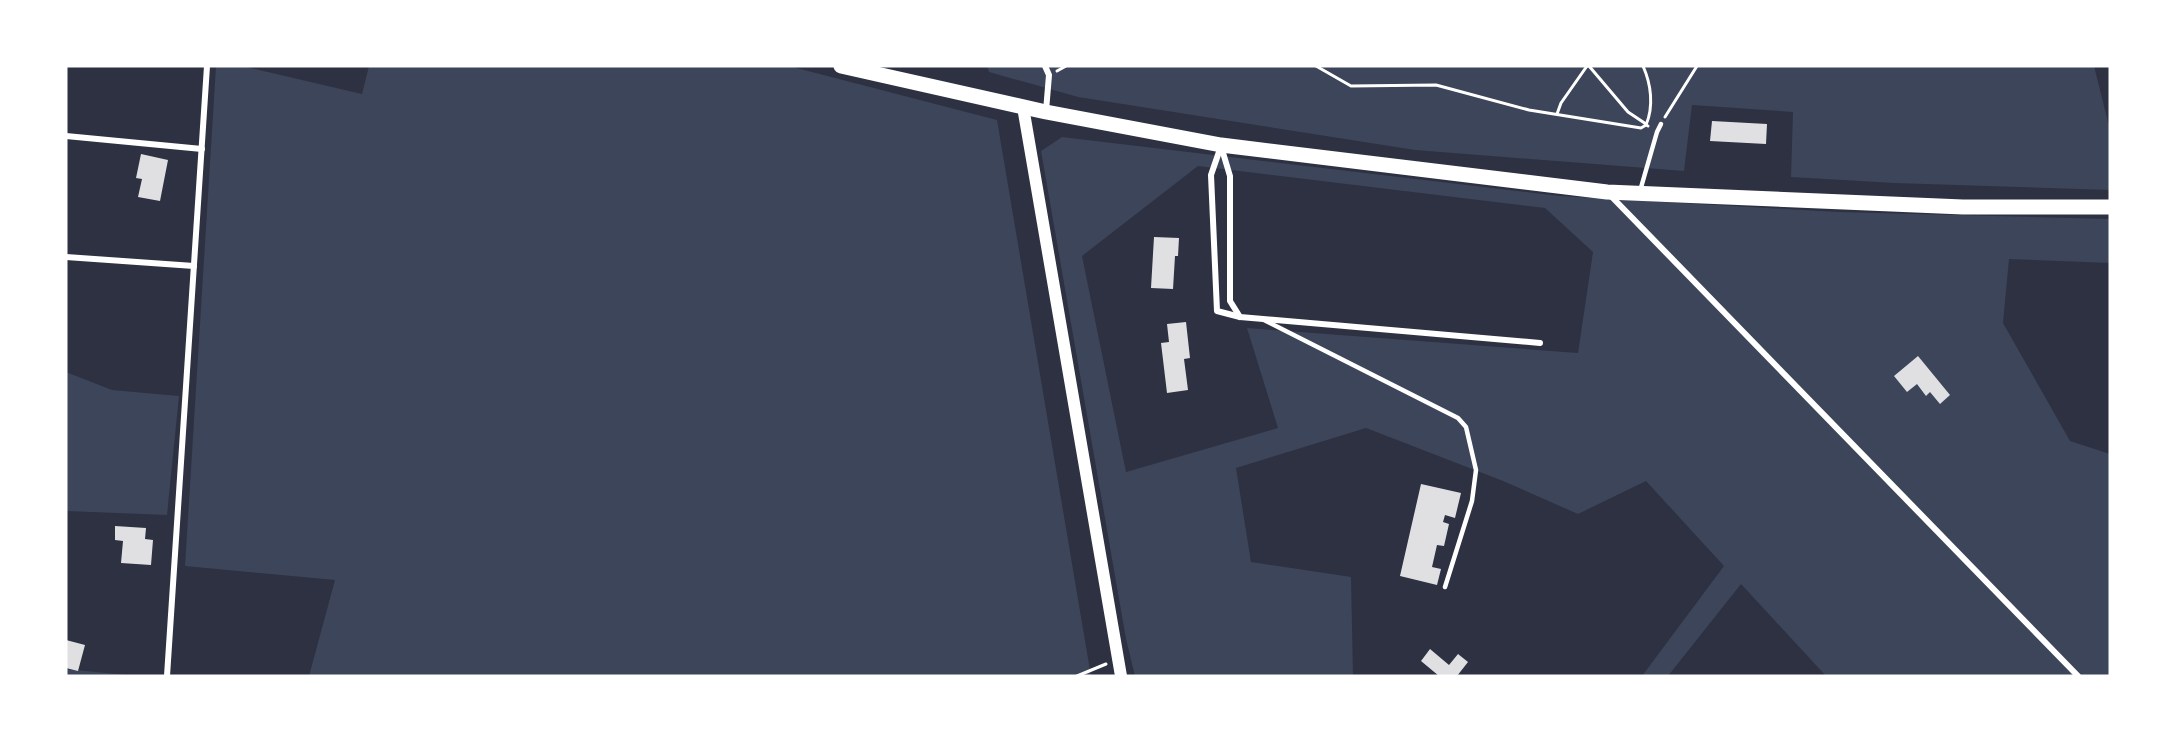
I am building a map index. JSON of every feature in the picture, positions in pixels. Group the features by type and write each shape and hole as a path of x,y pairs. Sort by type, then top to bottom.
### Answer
{"main road":[{"path":"841,66 890,71 1023,107 1221,145 1607,192 1963,207 2110,207"},
{"path":"1023,107 1121,676"}],"street":[{"path":"167,676 207,66"},
{"path":"1045,66 1049,75 1046,112"},
{"path":"66,136 202,149"},
{"path":"1221,145 1230,176 1230,301 1240,317"},
{"path":"1221,145 1210,175 1217,311 1240,317 1540,343"},
{"path":"1607,192 2078,676"},
{"path":"66,257 194,266"}],"lane":[{"path":"1639,193 1661,124"},
{"path":"1261,319 1458,418 1466,427 1476,470 1472,501 1445,587"}],"path":[{"path":"1316,66 1351,86 1436,85 1529,110 1641,128 1647,125 1651,113 1648,78 1643,66"},
{"path":"1557,114 1561,103 1588,66 1628,112 1657,132"},
{"path":"1661,124 1697,66"},
{"path":"1077,676 1118,659"}],"shaded area":[{"path":"216,66 242,66 362,94 369,66 789,66 997,120 1091,676 309,676 335,580 185,566"},
{"path":"987,66 2094,66 2110,130 2110,190 1894,183 1791,177 1793,112 1692,105 1684,171 1415,150 1078,97 989,72"},
{"path":"1062,137 1560,196 1838,212 2110,219 2110,263 2009,259 2003,323 2070,441 2110,454 2110,676 1826,676 1741,584 1668,676 1642,676 1724,566 1646,481 1578,514 1503,481 1366,428 1236,468 1251,562 1351,577 1353,676 1135,676 1126,639 1041,151","holes":["1198,166 1545,208 1593,252 1578,353 1247,328 1278,428 1126,472 1082,256"]},
{"path":"66,372 112,390 179,396 167,515 66,511"},
{"path":"66,669 136,676 66,676"}],"building":[{"path":"1712,121 1767,124 1766,144 1710,141"},
{"path":"141,154 168,160 160,201 138,197 142,179 136,178"},
{"path":"1154,237 1179,238 1178,256 1175,256 1173,289 1151,288"},
{"path":"1186,322 1190,358 1184,359 1188,390 1167,393 1161,343 1169,342 1167,324"},
{"path":"1918,356 1950,395 1940,404 1930,392 1926,396 1917,384 1907,392 1894,376"},
{"path":"1421,484 1461,493 1455,518 1445,515 1443,522 1449,524 1444,546 1437,545 1432,567 1441,569 1437,585 1400,576"},
{"path":"115,526 146,528 145,539 153,540 151,565 121,563 123,541 115,540"},
{"path":"66,640 85,645 78,671 66,668"},
{"path":"1430,649 1449,665 1458,654 1468,662 1457,676 1439,676 1421,661"}]}
